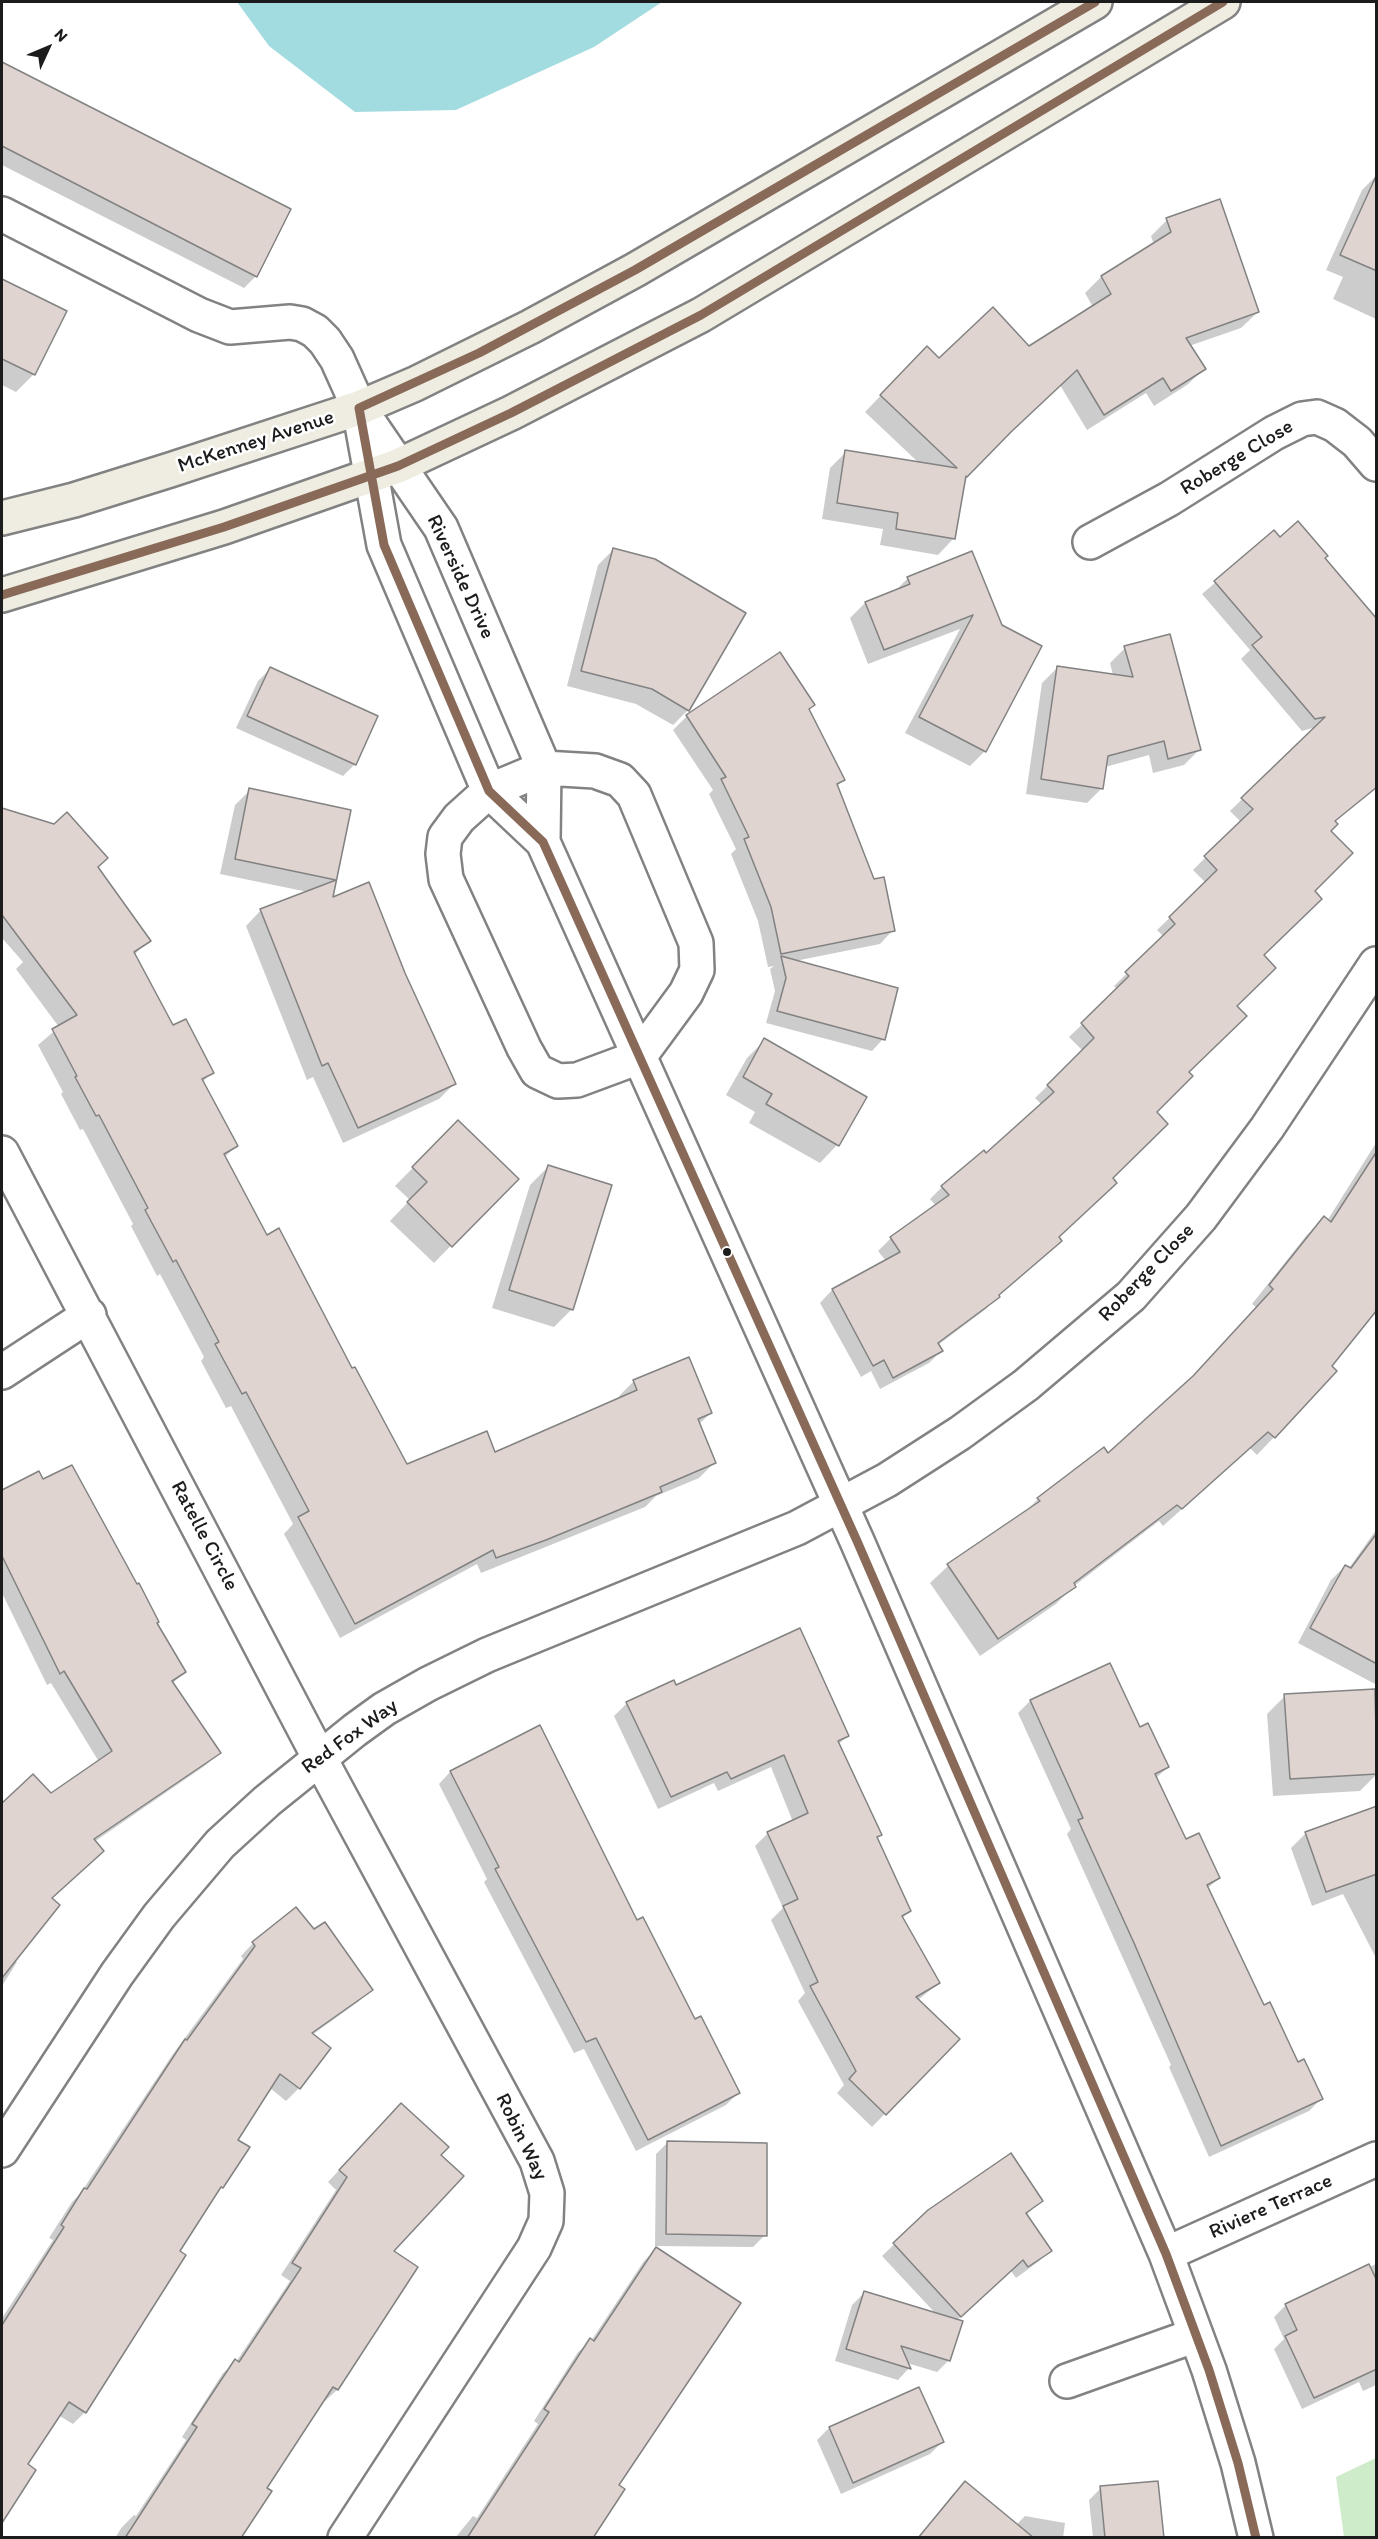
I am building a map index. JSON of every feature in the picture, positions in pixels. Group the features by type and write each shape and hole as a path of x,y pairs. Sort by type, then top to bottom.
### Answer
{"main road":[{"name":"McKenney Avenue","path":"2,518 74,500 359,408 480,353 635,270 1095,2"},
{"path":"2,595 224,527 385,470 511,414 701,315 1223,2"}],"street":[{"name":"Riverside Drive","path":"2,214 193,312 230,327 290,322 315,331 337,359 385,470 441,528 544,768 543,842"},
{"name":"Roberge Close","path":"1090,542 1169,499 1274,433 1302,419 1317,417 1335,425 1357,442 1377,464"},
{"name":"Riverside Drive","path":"385,470 384,544 489,791 543,842 841,1505 1166,2254 1196,2335 1238,2463 1256,2538"},
{"path":"544,768 596,771 620,780 634,795 696,943 697,970 686,993 639,1057 578,1080 558,1081 537,1071 524,1048 446,879 443,854 445,837 459,818 489,791 544,768"},
{"name":"Roberge Close","path":"841,1505 887,1480 960,1433 1026,1385 1131,1296 1195,1225 1234,1175 1377,964"},
{"name":"Ratelle Circle","path":"2,1153 319,1757"},
{"path":"2,1372 88,1315"},
{"name":"Red Fox Way","path":"2,2150 117,1974 159,1916 220,1844 319,1757 384,1709 455,1670 797,1528 841,1505"},
{"name":"Robin Way","path":"319,1757 537,2161 547,2193 546,2221 534,2248 345,2538"},
{"name":"Riviere Terrace","path":"1166,2254 1377,2159"},
{"path":"1067,2381 1196,2335"}],"green space":[{"path":"1376,2458 1376,2537 1344,2537 1336,2477"}],"water":[{"path":"237,2 662,2 594,47 456,110 355,112 269,46"}],"building":[{"path":"2,62 291,209 257,277 2,146"},
{"path":"1377,174 1377,271 1340,255"},
{"path":"1220,199 1259,312 1186,338 1206,369 1171,391 1163,378 1104,415 1077,370 966,476 955,539 896,529 898,513 837,503 845,450 957,468 880,395 927,346 939,358 993,307 1029,346 1111,294 1101,276 1171,232 1166,218"},
{"path":"2,279 67,311 35,375 2,359"},
{"path":"1298,521 1328,556 1325,558 1377,619 1377,787 1335,821 1338,824 1331,831 1353,853 1315,891 1322,899 1264,955 1276,968 1237,1006 1247,1016 1189,1072 1193,1076 1157,1112 1168,1124 1113,1178 1117,1183 1059,1237 1062,1241 999,1295 1000,1297 938,1343 943,1351 893,1378 884,1360 873,1366 832,1289 900,1252 890,1237 949,1195 941,1186 984,1150 986,1153 1054,1092 1047,1085 1094,1038 1081,1023 1129,976 1125,972 1175,924 1169,917 1217,870 1204,856 1253,809 1241,798 1325,717 1315,719 1252,645 1262,637 1214,581 1274,530 1280,537"},
{"path":"613,548 655,559 746,613 689,711 652,689 581,671"},
{"path":"972,551 1002,625 1042,646 986,752 919,717 973,615 884,650 865,602 910,584 907,577"},
{"path":"1170,634 1201,750 1168,759 1164,741 1108,756 1103,789 1041,779 1057,666 1133,677 1124,646"},
{"path":"780,652 815,705 809,709 845,780 837,784 874,879 884,877 895,931 781,954 771,907 744,839 749,837 721,779 726,777 686,715"},
{"path":"270,667 378,716 356,765 247,716"},
{"path":"249,788 351,810 333,897 369,882 405,973 456,1084 358,1128 328,1063 322,1066 260,909 336,880 235,859"},
{"path":"2,808 54,824 67,812 108,858 98,867 151,941 134,952 173,1025 186,1019 214,1073 202,1079 238,1146 224,1154 267,1235 279,1228 352,1368 355,1367 407,1464 487,1431 495,1452 637,1390 633,1380 689,1357 712,1413 698,1419 716,1463 660,1487 662,1492 546,1540 496,1558 493,1550 355,1624 298,1517 309,1511 246,1392 242,1394 215,1344 219,1342 176,1260 173,1262 145,1210 148,1208 99,1115 96,1116 75,1077 77,1076 52,1029 77,1015 2,915"},
{"path":"781,956 898,988 885,1040 777,1011 786,978"},
{"path":"764,1038 867,1097 839,1146 766,1104 772,1094 743,1077"},
{"path":"458,1120 519,1179 452,1247 407,1202 427,1182 412,1167"},
{"path":"1377,1151 1377,1310 1332,1366 1337,1371 1275,1438 1268,1432 1182,1509 1177,1505 1074,1583 1076,1587 998,1639 947,1564 1040,1501 1037,1498 1104,1447 1108,1453 1193,1376 1273,1289 1269,1285 1324,1216 1331,1222"},
{"path":"548,1165 612,1185 573,1310 509,1290"},
{"path":"72,1465 186,1672 172,1681 221,1753 94,1839 104,1851 52,1898 60,1905 2,1978 2,1803 33,1774 51,1793 112,1751 64,1671 60,1674 2,1556 2,1490 39,1471 43,1479"},
{"path":"1377,1533 1377,1664 1310,1628 1345,1565 1351,1568"},
{"path":"800,1628 849,1736 838,1741 882,1835 877,1837 911,1911 902,1916 940,1983 916,1997 960,2039 886,2115 849,2079 856,2071 810,1986 818,1982 783,1906 798,1899 767,1832 808,1813 784,1755 731,1779 727,1772 671,1797 626,1702 674,1680 676,1685"},
{"path":"1110,1663 1140,1727 1148,1723 1169,1767 1155,1774 1186,1839 1199,1833 1220,1878 1207,1885 1264,2005 1270,2002 1298,2062 1304,2059 1323,2099 1221,2146 1134,1943 1078,1820 1083,1818 1030,1700"},
{"path":"1375,1689 1377,1774 1290,1779 1284,1694"},
{"path":"540,1725 637,1920 643,1917 695,2019 701,2016 740,2093 648,2140 596,2038 586,2042 495,1869 499,1867 450,1771"},
{"path":"1377,1806 1377,1874 1326,1892 1305,1832"},
{"path":"296,1907 314,1929 325,1922 373,1990 312,2033 331,2048 300,2089 280,2074 238,2140 250,2147 180,2251 186,2255 86,2413 69,2402 28,2464 36,2470 2,2523 2,2325 64,2227 61,2225 84,2188 87,2189 185,2039 187,2040 255,1946 252,1942"},
{"path":"401,2103 449,2147 441,2155 464,2176 394,2251 418,2267 338,2390 333,2387 267,2488 272,2491 241,2538 125,2538 197,2427 192,2424 235,2359 239,2362 301,2268 292,2263 347,2177 339,2170"},
{"path":"667,2141 767,2143 767,2236 666,2234"},
{"path":"1011,2153 1043,2201 1026,2213 1052,2251 1028,2267 1023,2260 961,2317 893,2243 928,2210"},
{"path":"656,2247 741,2303 619,2485 625,2489 593,2538 467,2538 549,2412 544,2409 590,2338 594,2341"},
{"path":"1369,2264 1377,2281 1377,2369 1314,2398 1285,2336 1297,2330 1285,2304"},
{"path":"864,2291 963,2321 950,2361 901,2346 911,2369 846,2349"},
{"path":"919,2387 944,2442 853,2483 829,2427"},
{"path":"965,2481 1034,2538 918,2538"},
{"path":"1158,2481 1164,2538 1105,2538 1100,2486"}],"transit line":[{"path":"1095,2 635,270 479,353 359,408 384,545 489,791 543,842 857,1541 1166,2254 1209,2370 1238,2463 1256,2538"},
{"path":"2,595 224,527 398,466 511,413 701,315 1223,2"}]}
